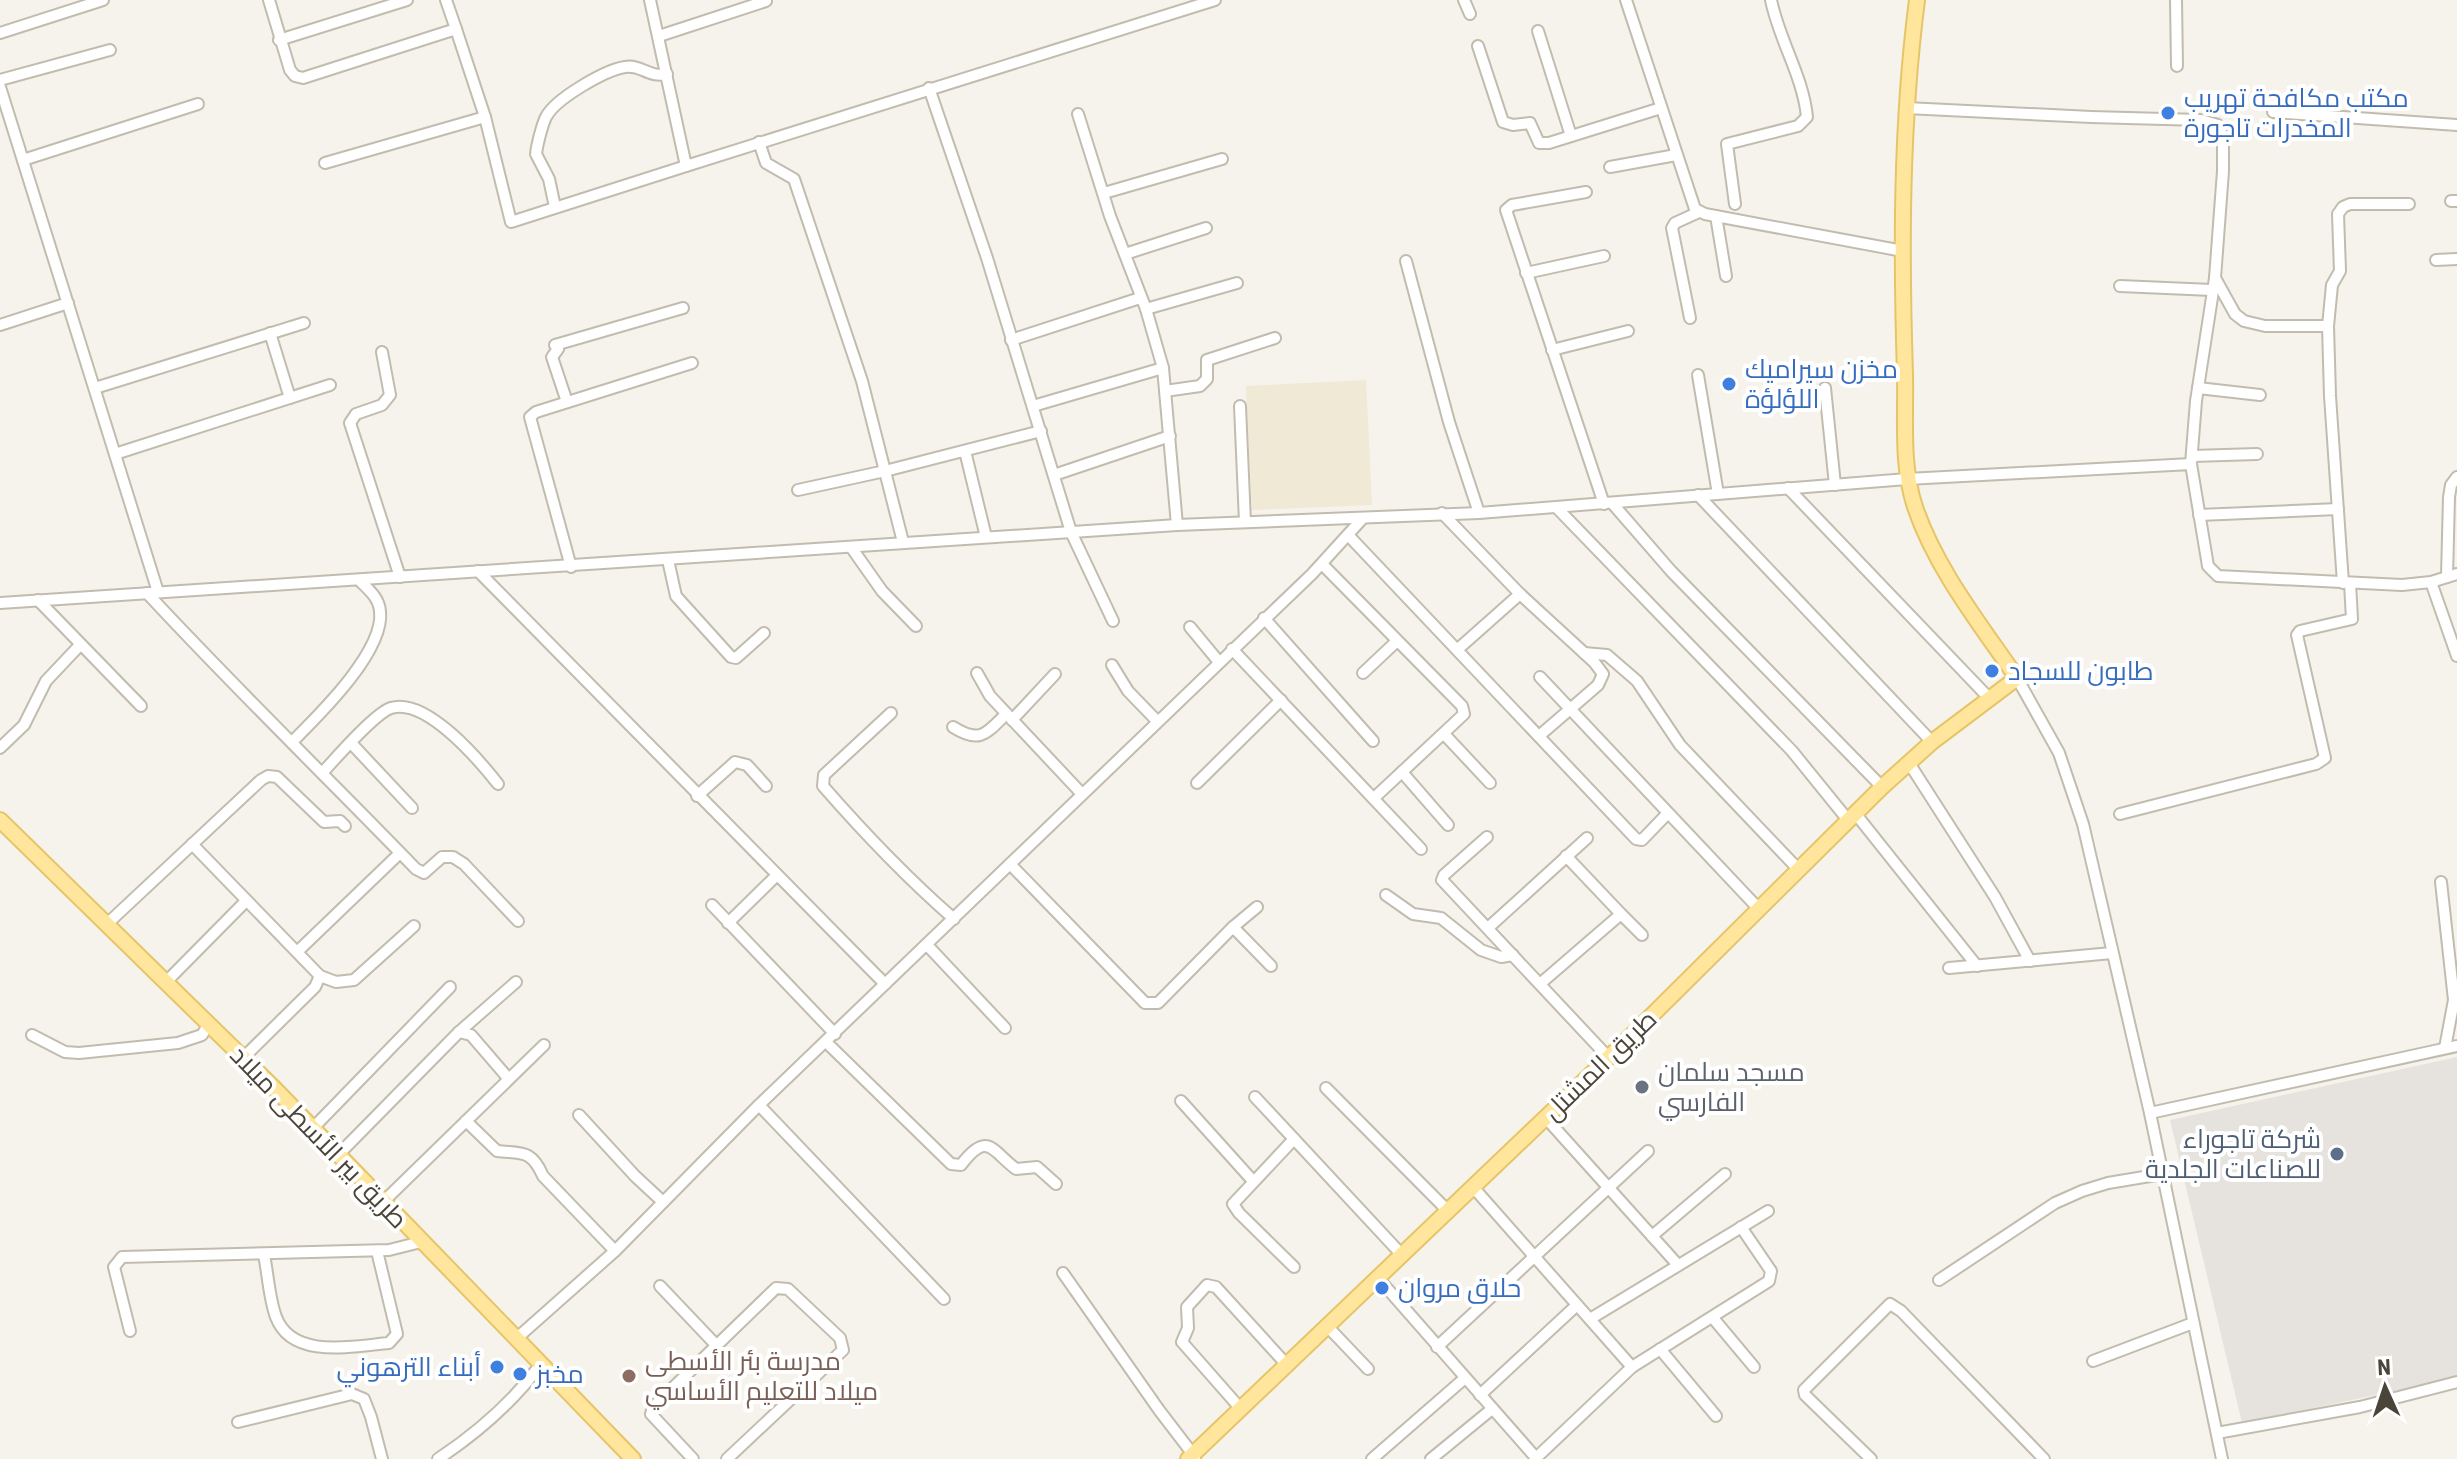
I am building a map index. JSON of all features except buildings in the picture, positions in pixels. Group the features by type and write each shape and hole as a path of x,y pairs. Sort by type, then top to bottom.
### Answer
{"main road":[{"path":"1917,0 1906,108 1903,251 1907,479 1923,528 1937,554 2017,678"},
{"name":"طريق المشتل","path":"1193,1457 1240,1408 1608,1057 1882,787 1932,742 2017,678"},
{"name":"طريق بير الأسطى ميلاد","path":"1,821 108,923 339,1154 633,1459"}],"street":[{"path":"0,33 103,0"},
{"path":"269,0 290,70 295,76 303,78 456,29"},
{"path":"279,40 407,0"},
{"path":"446,0 485,117 511,222 1215,0"},
{"path":"650,0 686,166"},
{"path":"1464,0 1470,14"},
{"path":"1626,0 1691,201 1699,212"},
{"path":"1735,204 1727,144 1798,126 1807,117 1771,0"},
{"path":"2176,0 2177,66"},
{"path":"659,36 766,1"},
{"path":"1538,31 1571,136"},
{"path":"1478,46 1503,122 1513,125 1530,123 1537,140 1543,144 1661,108"},
{"path":"0,80 110,50"},
{"path":"555,207 549,179 536,154 545,118 559,103 599,77 618,69 628,66 650,75 667,74"},
{"path":"929,88 987,258 1071,532 1113,621"},
{"path":"0,89 95,388 153,592 211,662 420,873 427,871 442,857 453,857 464,864 518,921"},
{"path":"23,160 198,104"},
{"path":"1906,108 2211,121 2218,125 2223,137 2223,171 2215,278 2198,388 2191,460 2208,566 2212,574 2402,585 2452,576 2449,497 2451,485 2457,477"},
{"path":"2273,112 2457,125"},
{"path":"1078,114 1146,309 1163,368 1177,525"},
{"path":"325,163 485,117"},
{"path":"759,142 766,163 794,179 850,344 903,542"},
{"path":"1610,167 1676,155"},
{"path":"1104,193 1222,159"},
{"path":"1586,192 1507,207 1507,214 1608,504 1882,787"},
{"path":"2120,814 2316,764 2325,758 2297,635 2300,631 2352,619 2338,509 2328,326 2332,285 2340,271 2338,214 2350,204 2409,204"},
{"path":"1690,318 1672,228 1675,223 1699,212 1903,251"},
{"path":"1716,216 1726,276"},
{"path":"1125,254 1206,228"},
{"path":"1526,273 1604,256"},
{"path":"2436,260 2457,259"},
{"path":"1406,261 1449,422 1479,513"},
{"path":"2215,278 2235,314 2244,321 2265,326 2328,326"},
{"path":"1146,309 1237,283"},
{"path":"2120,286 2212,290"},
{"path":"1011,340 1140,298"},
{"path":"0,325 68,303"},
{"path":"567,402 552,357 558,349 555,345 683,308"},
{"path":"95,388 304,323"},
{"path":"1552,350 1628,331"},
{"path":"270,333 290,398"},
{"path":"1165,391 1200,386 1207,379 1207,360 1275,338"},
{"path":"382,352 390,395 382,405 356,414 350,423 400,577"},
{"path":"571,567 530,421 536,412 692,363"},
{"path":"1033,406 1163,368"},
{"path":"1698,375 1718,494"},
{"path":"115,454 330,385"},
{"path":"1825,388 1835,485"},
{"path":"2198,388 2260,395"},
{"path":"1240,406 1245,522"},
{"path":"798,490 1041,431"},
{"path":"1054,475 1170,436"},
{"path":"965,451 986,537"},
{"path":"0,603 1177,525 1557,508 2257,454"},
{"path":"1788,488 1989,698"},
{"path":"1698,495 1932,742"},
{"path":"1557,508 1852,816 1977,966"},
{"path":"2199,515 2338,509"},
{"path":"1442,513 1520,594 1601,670 1602,680 1571,711 1539,736"},
{"path":"517,1338 615,1251 759,1105 1322,564 1363,518"},
{"path":"1348,535 1636,839 1642,840 1668,813"},
{"path":"851,547 875,582 916,626"},
{"path":"668,560 676,596 731,657 736,658 764,633"},
{"path":"1322,564 1462,706 1464,714 1374,798"},
{"path":"478,571 885,984"},
{"path":"292,742 342,689 374,646 381,613 377,599 360,581"},
{"path":"2431,582 2457,656"},
{"path":"1458,649 1520,594"},
{"path":"38,600 141,706"},
{"path":"1264,618 1373,741"},
{"path":"1190,627 1219,662"},
{"path":"1363,673 1397,641"},
{"path":"0,748 24,725 46,681 80,645"},
{"path":"1232,649 1421,849"},
{"path":"1584,653 1607,655 1637,681 1680,745 1799,870"},
{"path":"1112,665 1128,691 1157,721"},
{"path":"977,673 990,696 1082,794"},
{"path":"953,727 967,736 986,733 1009,717 1055,674"},
{"path":"1540,677 1758,908"},
{"path":"2017,678 2059,753 2083,824 2150,1113 2222,1459"},
{"path":"1197,783 1281,700"},
{"path":"323,772 384,712 392,708 414,709 455,737 498,784"},
{"path":"891,713 821,781 885,852 954,919"},
{"path":"1445,735 1490,783"},
{"path":"351,743 412,808"},
{"path":"697,796 735,762 747,765 766,786"},
{"path":"1909,763 1995,897 2030,961"},
{"path":"1402,772 1448,825"},
{"path":"108,923 268,776 277,777 324,822 340,821 345,826"},
{"path":"1487,837 1442,880 1608,1057"},
{"path":"1489,927 1587,838"},
{"path":"192,844 320,976 336,982 354,980 414,926"},
{"path":"298,951 400,853"},
{"path":"1566,856 1642,935"},
{"path":"1010,864 1145,1003 1158,1003 1257,907"},
{"path":"728,923 776,876"},
{"path":"2150,1113 2451,1047 2454,1000 2441,882"},
{"path":"1386,895 1413,914 1441,918 1481,950 1501,957 1513,955"},
{"path":"166,982 246,901"},
{"path":"712,905 835,1034"},
{"path":"1541,983 1621,914"},
{"path":"1233,927 1271,966"},
{"path":"927,945 1005,1028"},
{"path":"1949,968 2112,953"},
{"path":"243,1058 315,987 320,976"},
{"path":"339,1154 459,1032 516,982"},
{"path":"313,1128 450,987"},
{"path":"32,1035 65,1052 79,1053 178,1043 202,1035 208,1025"},
{"path":"459,1032 471,1035 508,1078"},
{"path":"826,1042 951,1164 961,1165 974,1149 984,1146 997,1150 1016,1169 1037,1167 1056,1184"},
{"path":"383,1202 544,1045"},
{"path":"1326,1088 1448,1211"},
{"path":"1255,1097 1402,1255"},
{"path":"1181,1101 1253,1181"},
{"path":"759,1105 944,1299"},
{"path":"579,1115 663,1202"},
{"path":"1545,1117 1678,1265"},
{"path":"466,1121 497,1151 518,1151 529,1155 543,1176 615,1251"},
{"path":"1294,1139 1233,1204 1294,1267"},
{"path":"1437,1347 1648,1151"},
{"path":"1652,1236 1725,1174"},
{"path":"1939,1280 2055,1203 2108,1183 2162,1174"},
{"path":"1473,1187 1632,1367"},
{"path":"1590,1319 1768,1211"},
{"path":"1378,1278 1536,1458 1632,1367 1769,1281 1771,1271 1741,1227"},
{"path":"130,1331 114,1267 122,1257 377,1251 421,1242"},
{"path":"264,1255 276,1317 286,1333 299,1341 325,1348 389,1343 397,1334 377,1251"},
{"path":"1063,1273 1193,1457"},
{"path":"1240,1408 1182,1342 1188,1328 1187,1307 1207,1285 1214,1284 1287,1365"},
{"path":"660,1286 717,1346"},
{"path":"693,1459 651,1414 653,1407 776,1288 788,1289 843,1345 843,1350 727,1459"},
{"path":"1871,1459 1805,1395 1804,1390 1890,1304 1901,1311 2044,1459"},
{"path":"1480,1395 1577,1305"},
{"path":"1713,1318 1754,1367"},
{"path":"2093,1361 2193,1323"},
{"path":"1327,1326 1368,1369"},
{"path":"1660,1349 1716,1416"},
{"path":"438,1459 484,1425 522,1389 541,1364"},
{"path":"1372,1459 1465,1378"},
{"path":"2217,1433 2360,1407 2457,1382"},
{"path":"238,1422 352,1394 364,1399 382,1459"},
{"path":"1431,1459 1492,1409"}],"shaded area":[{"path":"1366,380 1372,505 1252,510 1246,386"},
{"path":"2457,1057 2457,1378 2242,1423 2170,1120"}],"place":[{"name":"مكتب مكافحة تهريب المخدرات تاجورة","path":"2168,113"},
{"name":"مخزن سيراميك اللؤلؤة","path":"1729,384"},
{"name":"طابون للسجاد","path":"1992,671"},
{"name":"مسجد سلمان الفارسي","path":"1642,1087"},
{"name":"شركة تاجوراء للصناعات الجلدية","path":"2337,1154"},
{"name":"حلاق مروان","path":"1382,1288"},
{"name":"أبناء الترهوني","path":"497,1367"},
{"name":"مخبز","path":"520,1374"},
{"name":"مدرسة بئر الأسطى ميلاد للتعليم الأساسي","path":"629,1376"}]}
